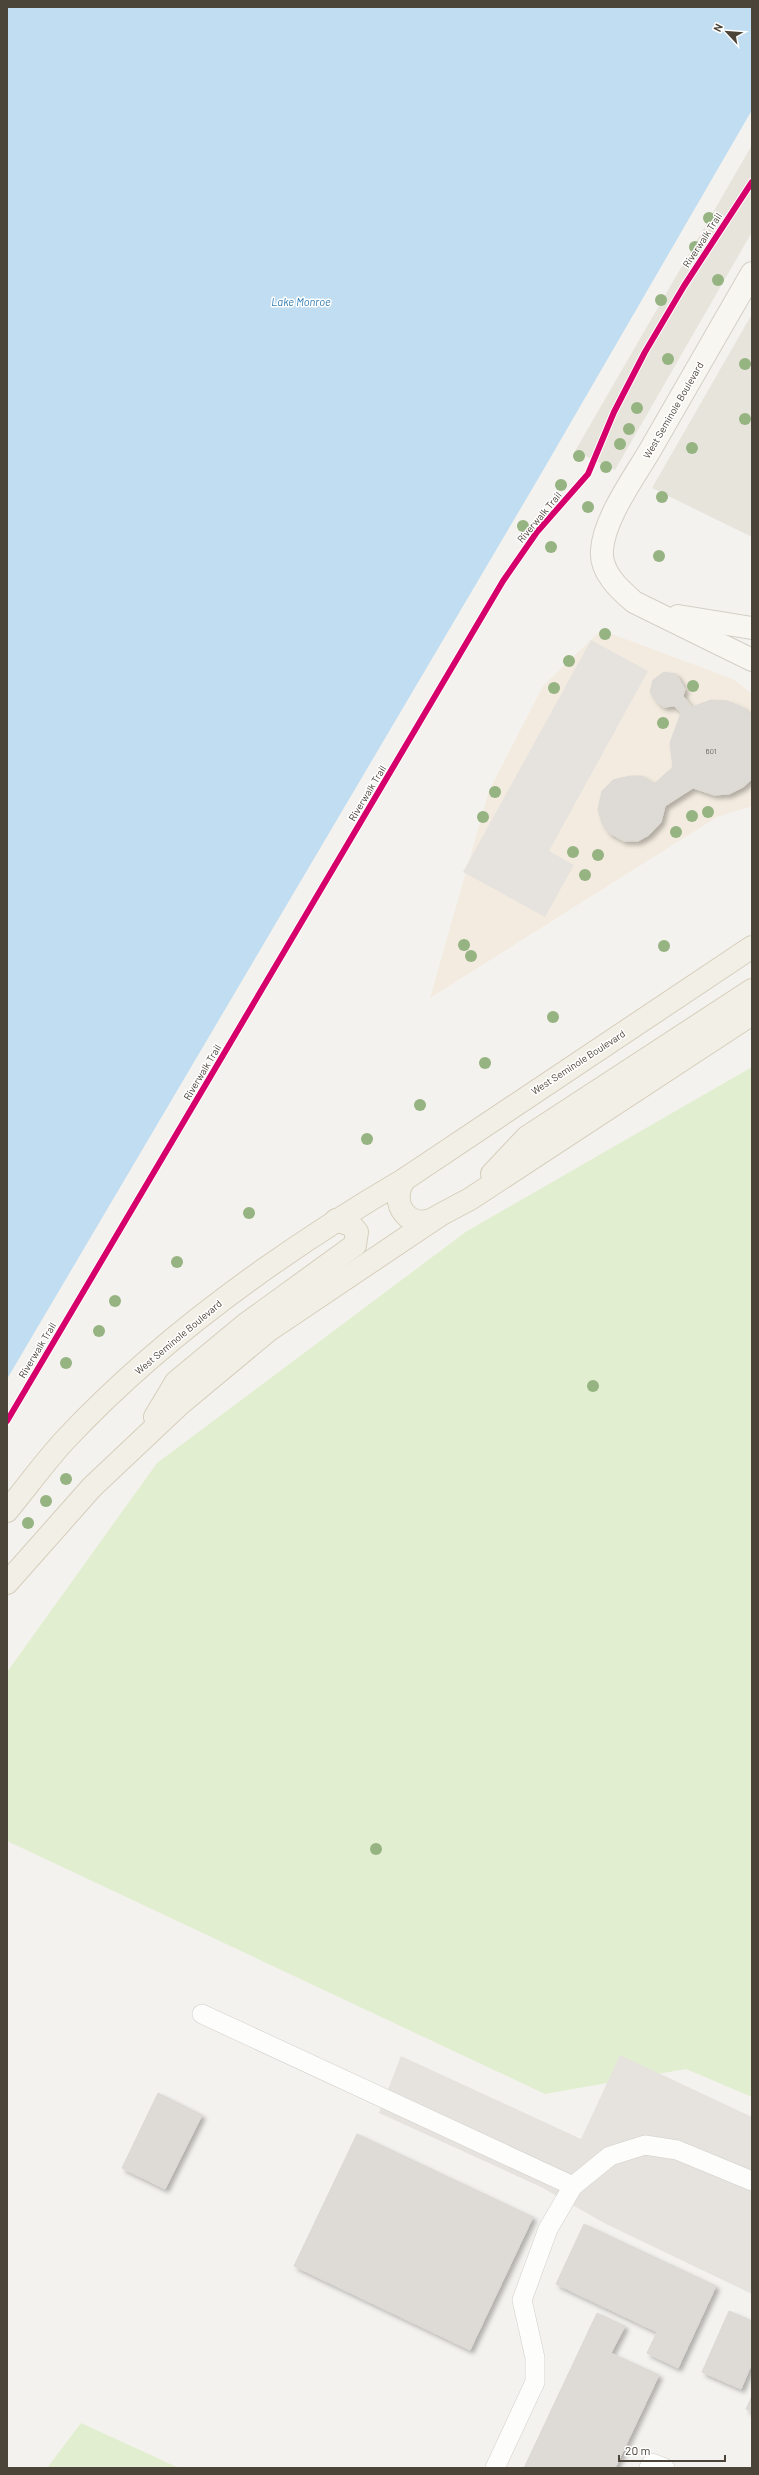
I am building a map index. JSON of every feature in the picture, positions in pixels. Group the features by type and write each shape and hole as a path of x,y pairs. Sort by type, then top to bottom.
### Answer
{"main road":[{"name":"West Seminole Boulevard","path":"659,614 634,602 617,588 606,571 601,551 605,533 625,493 752,273"},
{"path":"659,614 752,628"},
{"path":"659,614 752,660"},
{"name":"West Seminole Boulevard","path":"7,1511 64,1441 151,1358 255,1274 336,1220 406,1178 752,947"},
{"path":"470,1198 527,1137 752,990"},
{"path":"7,1583 92,1487 180,1404 268,1330 440,1215 470,1198 752,1014"},
{"path":"406,1178 398,1194 402,1210 416,1221 424,1222 440,1215"},
{"path":"138,1443 176,1382 246,1324 355,1245 358,1238 357,1232 352,1225 336,1220"}],"lane":[{"path":"202,2014 573,2186"},
{"path":"495,2468 535,2382 535,2358 522,2300 548,2229 573,2186 610,2156 645,2145 676,2150 752,2181"},
{"path":"649,2468 652,2463 665,2468"}],"shaded area":[{"path":"752,145 752,232 615,470 575,451"},
{"path":"752,314 752,537 652,488"},
{"path":"601,630 733,679 752,694 752,806 717,817 430,998 489,791 543,686"},
{"path":"591,640 648,671 549,851 574,865 545,917 463,872"},
{"path":"620,2055 752,2117 752,2294 604,2223 541,2187 379,2113 401,2056 581,2139"}],"green space":[{"path":"752,1067 752,2097 686,2069 545,2094 7,1841 7,1672 157,1463 467,1231"},
{"path":"81,2423 179,2468 47,2468"}],"water":[{"name":"Lake Monroe","path":"7,7 752,7 752,110 538,479 7,1379"}],"building":[{"path":"664,672 676,674 685,689 683,696 692,707 711,700 727,701 742,707 752,716 752,779 743,787 729,794 714,795 693,788 665,806 661,822 649,835 638,841 624,841 609,833 602,823 598,809 602,791 613,780 630,776 642,776 654,784 673,767 670,743 681,713 674,706 664,707 658,703 650,692 653,680"},
{"path":"158,2093 202,2115 165,2189 122,2168"},
{"path":"357,2134 533,2217 470,2350 294,2266"},
{"path":"584,2224 716,2286 678,2368 647,2353 657,2332 556,2284"},
{"path":"729,2311 752,2321 752,2363 741,2389 702,2372"},
{"path":"597,2313 625,2326 611,2353 659,2375 615,2468 524,2468"},
{"path":"752,2396 752,2412 746,2409"}],"cycle path":[{"name":"Riverwalk Trail","path":"7,1421 503,581 537,532 588,474 614,412 645,352 684,286 752,182"}]}
